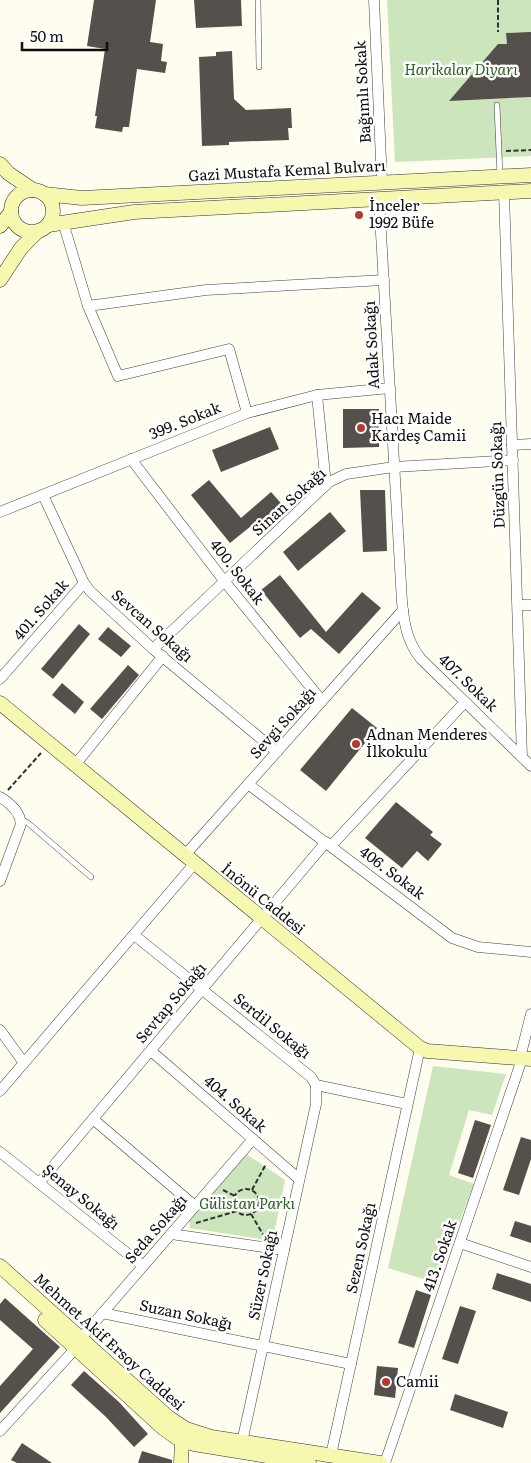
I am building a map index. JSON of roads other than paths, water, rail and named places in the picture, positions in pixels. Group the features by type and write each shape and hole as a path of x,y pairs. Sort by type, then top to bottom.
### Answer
{"main road":[{"path":"0,164 8,173 39,192 52,203 53,209 53,215 43,228 21,248 0,280"},
{"name":"Gazi Mustafa Kemal Bulvarı","path":"39,192 82,198 531,175"},
{"path":"0,226 8,206 18,196 27,191 39,192"},
{"path":"8,206 15,223 26,231 63,222 134,212 531,191"},
{"name":"İnönü Caddesi","path":"0,703 420,1048 427,1051 524,1059"},
{"name":"Mehmet Akif Ersoy Caddesi","path":"0,1266 78,1343"},
{"name":"Mehmet Akif Ersoy Caddesi","path":"0,1279 168,1417 184,1435 204,1446 309,1463"},
{"path":"181,1463 184,1435"},
{"name":"Mehmet Akif Ersoy Caddesi","path":"184,1435 202,1435 380,1463"}],"street":[{"name":"Bağımlı Sokak","path":"374,0 382,183"},
{"name":"Düzgün Sokağı","path":"504,192 522,757"},
{"name":"Adak Sokağı","path":"379,198 402,610"},
{"path":"63,222 88,306 118,376 229,349 247,413"},
{"path":"88,306 206,290 384,280"},
{"name":"399. Sokak","path":"0,512 247,413 317,395 390,388"},
{"path":"317,395 326,485"},
{"path":"512,444 531,444"},
{"name":"400. Sokak","path":"131,459 225,582 322,701"},
{"name":"Sinan Sokağı","path":"153,648 335,478 346,474 394,467 513,460"},
{"name":"Sevcan Sokağı","path":"43,495 84,583 96,597 153,648 277,752"},
{"name":"401. Sokak","path":"0,679 84,583"},
{"path":"518,605 531,605"},
{"name":"Sevgi Sokağı","path":"0,1091 134,935 248,784 402,610"},
{"name":"407. Sokak","path":"402,610 406,630 414,650 531,766"},
{"path":"75,765 163,656"},
{"name":"Sevtap Sokağı","path":"40,1183 262,918 329,844 466,702"},
{"name":"406. Sokak","path":"248,784 452,938 478,947 531,952"},
{"path":"0,797 15,809 20,819 20,829 0,881"},
{"name":"Serdil Sokağı","path":"134,935 312,1077 316,1085"},
{"name":"413. Sokak","path":"385,1463 524,1059 531,1014"},
{"path":"0,1030 24,1063"},
{"name":"Sezen Sokağı","path":"331,1455 420,1048"},
{"name":"404. Sokak","path":"151,1051 299,1179"},
{"path":"316,1085 408,1104"},
{"name":"Süzer Sokağı","path":"242,1442 316,1104 316,1085"},
{"path":"94,1119 195,1206"},
{"name":"Seda Sokağı","path":"0,1431 253,1139"},
{"name":"Şenay Sokağı","path":"0,1152 143,1266"},
{"path":"173,1231 284,1250"},
{"path":"460,1243 531,1267"},
{"name":"Suzan Sokağı","path":"102,1313 351,1364"}],"lane":[{"path":"258,0 259,67"},
{"path":"497,105 500,177"},
{"path":"20,819 28,823 91,878"}],"place":[{"name":"İnceler 1992 Büfe","path":"359,215"},
{"name":"Hacı Maide Kardeş Camii","path":"361,428"},
{"name":"Adnan Menderes İlkokulu","path":"356,744"},
{"name":"Camii","path":"386,1382"}],"park label":[{"name":"Harikalar Diyarı","path":"461,70"},
{"name":"Gülistan Parkı","path":"247,1204"}]}
